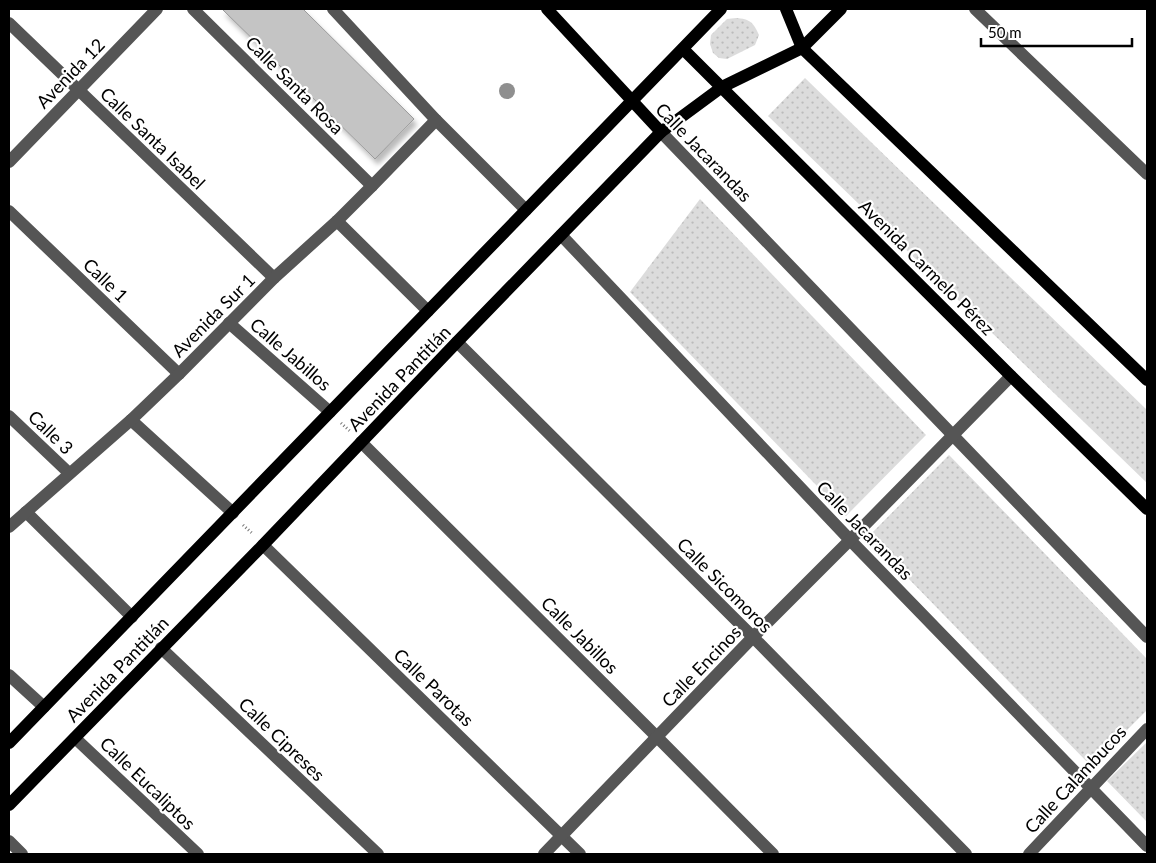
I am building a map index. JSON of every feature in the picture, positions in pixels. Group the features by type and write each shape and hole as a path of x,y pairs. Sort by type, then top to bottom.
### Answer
{"main road":[{"name":"Calle Jacarandas","path":"547,9 661,132"},
{"name":"Avenida Pantitlán","path":"9,743 721,9"},
{"path":"786,9 802,48 1147,380"},
{"name":"Avenida Pantitlán","path":"9,805 263,545 661,132 722,88 802,48 841,9"},
{"name":"Avenida Carmelo Pérez","path":"683,49 1147,509"}],"street":[{"name":"Avenida 12","path":"9,162 157,9"},
{"name":"Calle Santa Rosa","path":"193,9 372,186"},
{"path":"333,9 436,120 526,210"},
{"path":"975,9 1147,174"},
{"name":"Calle Santa Isabel","path":"9,23 274,278"},
{"name":"Avenida Sur 1","path":"9,527 131,420 274,278 372,186 436,120"},
{"name":"Calle Jacarandas","path":"661,132 1147,637"},
{"name":"Calle 1","path":"9,211 179,374"},
{"path":"336,221 428,311"},
{"name":"Calle Jacarandas","path":"561,235 850,540 1147,846"},
{"name":"Calle Jabillos","path":"229,323 330,412"},
{"name":"Calle Sicomoros","path":"457,342 753,637 966,854"},
{"name":"Calle Encinos","path":"544,854 753,637 1011,376"},
{"name":"Calle 3","path":"9,416 69,473"},
{"path":"131,420 232,513"},
{"name":"Calle Jabillos","path":"361,442 773,854"},
{"path":"26,512 132,617"},
{"name":"Calle Parotas","path":"263,545 580,854"},
{"name":"Calle Cipreses","path":"161,648 378,854"},
{"path":"9,675 44,707"},
{"name":"Calle Calambucos","path":"1029,854 1147,729"},
{"name":"Calle Eucaliptos","path":"75,738 198,854"},
{"path":"9,841 22,854"}],"path":[{"path":"330,412 361,442"},
{"path":"232,513 263,545"}],"shaded area":[{"path":"727,19 748,20 755,27 759,35 755,45 727,59 719,58 713,53 710,44 711,35"},
{"path":"805,78 1147,410 1147,483 768,116"},
{"path":"700,199 926,435 846,516 630,292"},
{"path":"949,455 1147,659 1147,710 1091,766 868,537"},
{"path":"1147,742 1147,822 1107,781"}],"building":[{"path":"222,9 303,9 414,119 375,159"}]}
